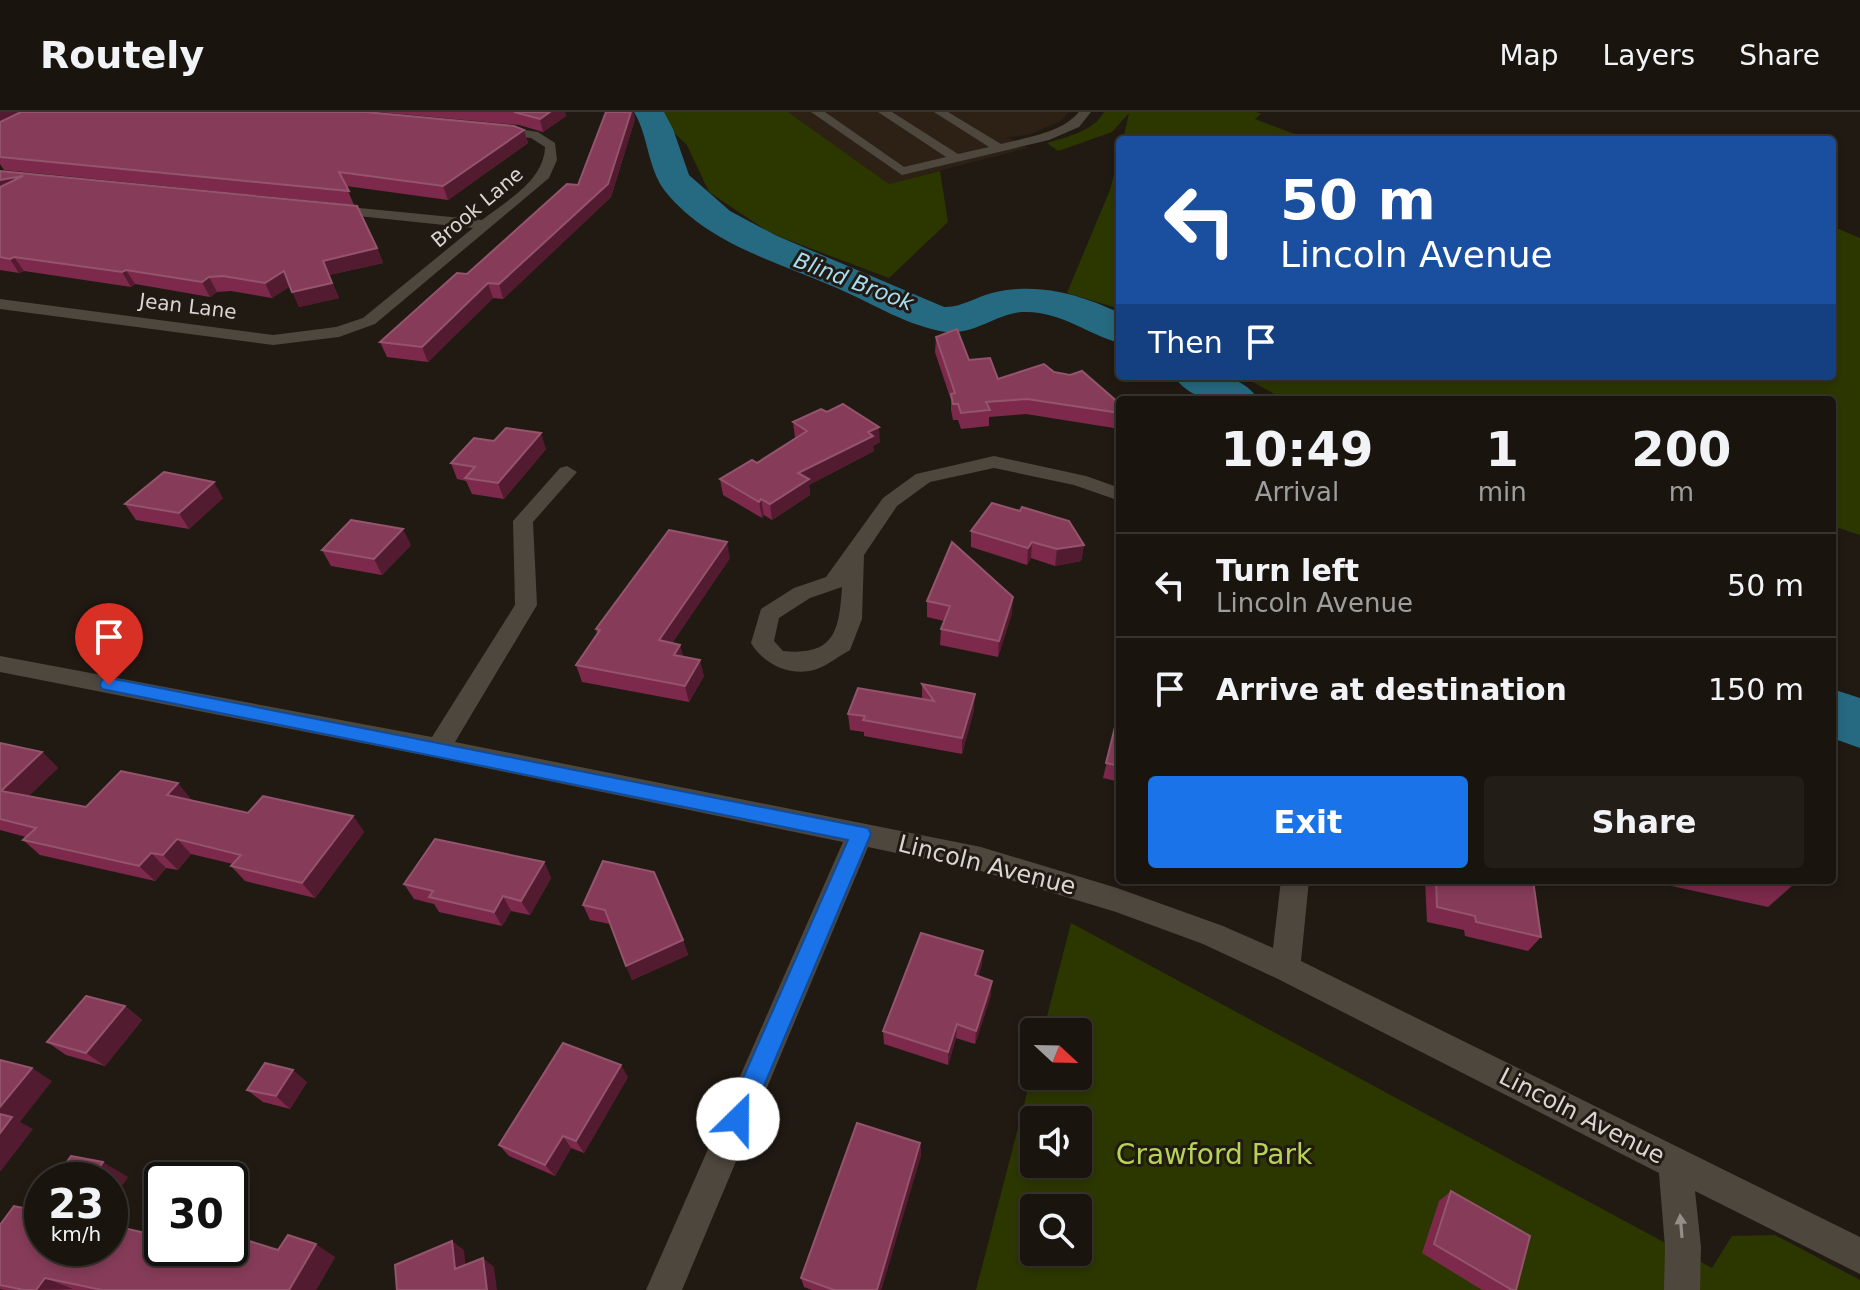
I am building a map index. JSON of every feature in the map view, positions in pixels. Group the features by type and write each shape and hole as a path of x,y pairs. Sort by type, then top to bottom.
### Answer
{"street":[{"path":"817,112 902,171 1063,131 1085,112"},
{"path":"884,112 956,158"},
{"path":"940,112 1000,148"},
{"name":"Brook Lane","path":"369,321 542,178 551,160 551,146 534,135 483,128"},
{"path":"314,208 487,225"},
{"name":"Jean Lane","path":"0,304 273,340 339,332 369,321"},
{"path":"854,556 851,619 842,644 811,662 777,659 762,643 769,614 802,593 834,582 890,502 923,478 994,462 1079,480 1116,494"},
{"path":"438,748 526,605 523,521 567,472"},
{"name":"Lincoln Avenue","path":"0,664 438,748 981,859 1076,887 1213,935 1286,968 1860,1256"},
{"path":"664,1290 860,834"},
{"path":"1286,968 1295,884"},
{"path":"1675,1163 1683,1247 1682,1290"}],"shaded area":[{"path":"788,112 1069,112 1059,122 1028,135 1007,137 1028,148 889,184"}],"green space":[{"path":"652,112 788,112 889,184 940,171 948,222 889,278 770,233 709,192 687,145"},
{"path":"1104,112 1256,112 1261,114 1255,119 1300,136 1124,136 1129,113 1112,132 1058,151 1047,143 1087,129"},
{"path":"1116,167 1116,308 1067,293 1110,190"},
{"path":"1836,228 1860,238 1860,535 1836,527 1836,396 1278,396 1249,380 1836,380"},
{"name":"Crawford Park","path":"1071,923 1712,1268 1732,1236 1775,1235 1860,1280 1860,1290 976,1290 1020,1120 1020,1178 1092,1178 1092,1106 1024,1106 1028,1090 1092,1090 1092,1018 1047,1018"}],"building":[{"path":"21,112 366,112 514,126 524,130 443,186 339,172 349,191 0,157 0,122"},
{"path":"514,112 550,112 540,119"},
{"path":"606,112 631,112 608,184 499,284 488,283 422,347 380,342 457,273 467,274 567,184 578,185"},
{"path":"0,171 357,206 377,248 323,261 332,283 292,292 284,271 265,283 223,276 209,277 202,282 126,270 0,257 0,187 23,176 0,180"},
{"path":"957,329 969,360 990,358 998,379 1044,364 1054,372 1070,375 1082,371 1116,401 1116,412 1027,399 986,402 990,410 961,413 958,404 953,404 951,394 955,393 936,337"},
{"path":"843,404 879,427 868,432 873,436 798,473 809,479 770,504 761,499 759,502 720,479 752,460 757,463 807,431 793,422 821,409 827,412"},
{"path":"506,428 541,433 498,483 465,478 475,467 451,463 474,438 494,441"},
{"path":"164,472 214,482 179,513 125,504"},
{"path":"992,503 1020,511 1022,507 1069,521 1084,545 1057,549 1032,542 1028,548 971,531"},
{"path":"351,520 403,529 374,559 322,550"},
{"path":"669,530 727,542 659,640 680,645 674,655 700,660 685,686 576,665 600,630 596,629"},
{"path":"952,542 1013,597 999,641 941,629 950,606 927,601"},
{"path":"922,684 975,694 962,738 863,720 865,716 848,714 858,688 934,701"},
{"path":"1116,723 1116,765 1106,763"},
{"path":"0,743 42,752 1,791 86,807 121,771 178,783 167,795 248,813 263,796 353,816 302,883 231,866 241,855 177,839 163,855 151,853 139,866 23,840 36,828 0,819"},
{"path":"435,839 544,862 521,901 503,896 494,912 429,897 433,891 404,884"},
{"path":"603,861 654,872 683,940 626,966 605,910 583,905"},
{"path":"1436,884 1534,884 1541,937 1476,922 1475,916 1437,907"},
{"path":"921,933 983,951 975,975 992,981 976,1031 957,1024 948,1052 883,1031"},
{"path":"86,996 125,1006 86,1053 47,1042"},
{"path":"563,1043 621,1065 576,1141 563,1136 545,1165 499,1145"},
{"path":"0,1060 32,1068 0,1107"},
{"path":"265,1063 293,1070 276,1096 247,1090"},
{"path":"0,1114 12,1117 0,1133"},
{"path":"857,1123 920,1143 877,1290 834,1290 801,1278"},
{"path":"71,1156 103,1162 67,1162"},
{"path":"1451,1191 1530,1236 1516,1290 1434,1244"},
{"path":"14,1206 24,1208 24,1266 128,1266 128,1229 144,1233 144,1266 248,1266 248,1241 278,1250 288,1235 316,1244 289,1290 102,1290 45,1278 36,1290 24,1290 0,1285 0,1225"},
{"path":"452,1241 455,1269 483,1258 487,1290 397,1290 395,1265"}],"waterway":[{"name":"Blind Brook","path":"649,112 678,184 717,219 762,243 942,319 958,320 993,305 1026,300 1059,304 1116,328"},
{"name":"Blind Brook","path":"1203,380 1229,396"},
{"name":"Blind Brook","path":"1836,714 1860,724"}],"route":[{"path":"109,685 860,834 738,1119"}]}
